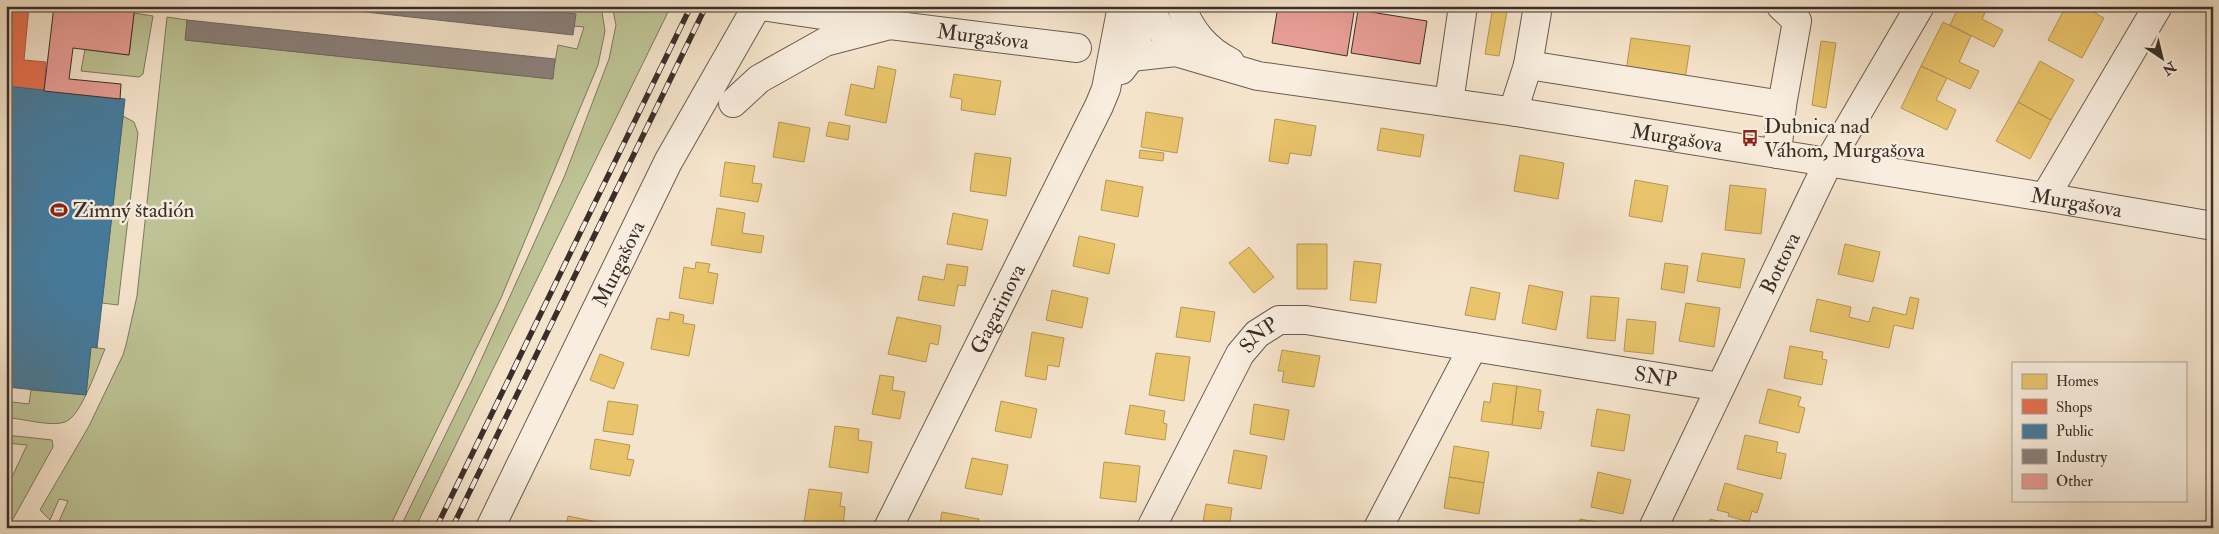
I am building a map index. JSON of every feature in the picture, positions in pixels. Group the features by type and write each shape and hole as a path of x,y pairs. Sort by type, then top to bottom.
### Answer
{"street":[{"name":"Murgašova","path":"490,528 668,162 757,6"},
{"name":"Murgašova","path":"761,6 890,25 1076,48"},
{"name":"Murgašova","path":"1181,6 1188,22 1199,38 1214,54 1258,76"},
{"path":"1449,102 1463,6"},
{"path":"1516,112 1517,99 1528,65 1538,6"},
{"path":"1777,154 1782,105 1797,21 1780,6"},
{"name":"Bottova","path":"1653,528 1828,163 1920,6"},
{"path":"2045,197 2158,6"},
{"path":"1142,9 1176,52"},
{"name":"Gagarinova","path":"1106,89 1131,57 1142,9"},
{"name":"Gagarinova","path":"888,528 1106,89 1142,9"},
{"name":"Murgašova","path":"733,103 759,79 825,42 890,25"},
{"name":"Murgašova","path":"1131,57 1176,52 1258,76 1516,112 2045,197 2213,226"},
{"path":"1528,65 1782,105"},
{"name":"SNP","path":"1150,528 1240,354 1257,334 1279,320 1306,320 1720,387"},
{"path":"1378,528 1473,348"}],"green space":[{"path":"505,6 601,6 605,31 598,65 501,298 389,528 56,528 68,501 59,499 50,520 40,510 89,426 123,355 137,296 167,17 187,20 186,40 552,79 558,45 577,49 584,27 574,26 575,14"},
{"path":"612,6 671,6 415,528 400,528 472,380 565,175 609,59 616,25"},
{"path":"134,13 153,16 143,74 139,77 81,71 85,49 129,55"},
{"path":"123,116 134,122 138,133 118,305 102,303"},
{"path":"91,347 105,349 93,378 86,394"},
{"path":"31,390 86,395 77,411 65,422 46,423 11,418 12,402 29,404"},
{"path":"6,435 52,440 53,447 8,528 6,528 6,490 27,445 6,443"}],"building: Homes":[{"path":"1493,6 1508,6 1499,56 1485,54"},
{"path":"1959,6 1988,6 1982,19 2003,30 1994,47 1950,25"},
{"path":"2066,6 2083,6 2104,18 2082,58 2048,40"},
{"path":"1943,22 1971,36 1959,62 1979,71 1970,89 1921,66"},
{"path":"1631,38 1690,46 1684,87 1625,78"},
{"path":"1821,41 1836,43 1826,108 1812,105"},
{"path":"2040,61 2074,80 2051,120 2018,102"},
{"path":"878,66 896,70 886,123 845,115 851,84 874,89"},
{"path":"1921,66 1947,78 1936,100 1956,110 1947,130 1901,108"},
{"path":"954,74 1001,81 995,115 961,110 962,99 950,97"},
{"path":"2018,102 2051,120 2030,159 1996,141"},
{"path":"1146,112 1183,118 1177,153 1141,147"},
{"path":"1275,119 1316,126 1311,156 1290,153 1288,164 1269,161"},
{"path":"779,122 810,128 804,162 773,157"},
{"path":"829,122 850,126 848,140 826,136"},
{"path":"1381,128 1424,135 1420,157 1377,150"},
{"path":"1140,150 1164,153 1163,161 1139,158"},
{"path":"975,153 1011,158 1006,196 970,191"},
{"path":"1520,155 1564,163 1558,199 1514,191"},
{"path":"725,162 755,166 752,183 762,184 758,202 720,196"},
{"path":"1106,180 1143,187 1138,217 1101,210"},
{"path":"1635,180 1668,186 1662,222 1629,216"},
{"path":"1730,185 1766,189 1761,234 1725,230"},
{"path":"717,208 745,213 742,233 764,236 761,253 711,245"},
{"path":"953,213 988,220 982,250 947,244"},
{"path":"1079,236 1115,244 1109,274 1073,266"},
{"path":"1297,244 1327,244 1327,289 1297,289"},
{"path":"1845,244 1880,252 1873,282 1838,274"},
{"path":"1249,247 1274,277 1254,293 1229,263"},
{"path":"1702,253 1745,259 1740,288 1697,281"},
{"path":"1354,261 1381,264 1376,303 1350,300"},
{"path":"696,262 710,264 708,272 718,274 713,304 679,298 684,267 695,269"},
{"path":"1665,263 1688,266 1684,293 1661,289"},
{"path":"947,264 968,267 965,286 958,285 954,306 918,300 923,276 944,280"},
{"path":"1529,285 1563,292 1556,330 1522,323"},
{"path":"1471,287 1500,293 1495,320 1465,315"},
{"path":"1052,290 1088,298 1082,328 1046,320"},
{"path":"1591,296 1619,298 1615,341 1587,338"},
{"path":"1910,297 1919,299 1913,329 1894,325 1889,348 1810,331 1817,299 1851,307 1849,317 1869,322 1873,307 1906,315"},
{"path":"1686,303 1720,308 1714,347 1679,341"},
{"path":"1181,307 1215,312 1210,342 1176,337"},
{"path":"670,312 684,315 683,323 695,325 689,356 651,349 657,318 669,320"},
{"path":"897,317 941,326 938,345 930,343 926,362 888,354"},
{"path":"1627,319 1656,322 1653,354 1624,351"},
{"path":"1032,332 1064,338 1059,367 1048,365 1046,380 1025,376"},
{"path":"1790,346 1823,352 1822,359 1827,360 1822,385 1784,378"},
{"path":"1282,350 1320,356 1314,387 1282,382 1284,371 1278,371"},
{"path":"1156,353 1190,357 1184,401 1149,395"},
{"path":"600,354 624,363 614,389 590,380"},
{"path":"880,375 894,377 892,390 905,392 900,419 872,414"},
{"path":"1493,383 1517,386 1512,425 1481,421 1484,401 1490,403"},
{"path":"1517,386 1541,390 1538,411 1544,412 1541,429 1512,425"},
{"path":"1768,389 1801,397 1798,406 1805,408 1799,433 1759,423"},
{"path":"608,401 638,405 633,435 603,431"},
{"path":"1001,401 1037,409 1031,438 995,431"},
{"path":"1254,404 1289,410 1284,440 1250,434"},
{"path":"1130,405 1165,411 1163,423 1167,424 1165,440 1125,434"},
{"path":"1597,409 1630,415 1624,451 1591,446"},
{"path":"835,426 859,429 858,440 872,442 868,473 829,467"},
{"path":"1745,435 1778,442 1776,452 1786,454 1781,479 1737,469"},
{"path":"595,439 630,445 627,459 634,460 630,476 590,469"},
{"path":"1454,446 1489,452 1484,483 1449,477"},
{"path":"1234,450 1267,456 1261,489 1228,483"},
{"path":"972,458 1008,465 1002,495 965,488"},
{"path":"1104,462 1140,466 1136,502 1100,498"},
{"path":"1598,472 1631,480 1623,514 1591,507"},
{"path":"1449,477 1484,483 1479,514 1444,508"},
{"path":"1725,483 1763,494 1757,513 1752,511 1749,522 1728,516 1729,513 1717,510"},
{"path":"809,489 842,493 840,506 845,507 843,528 804,523"},
{"path":"1206,504 1232,508 1229,528 1202,528"},
{"path":"942,512 979,519 977,528 939,528"},
{"path":"568,516 602,523 601,528 566,528"},
{"path":"1580,519 1612,525 1612,528 1579,528"},
{"path":"1710,519 1742,527 1742,528 1708,528"}],"building: Shops":[{"path":"6,6 29,6 24,60 46,62 44,91 6,86"}],"building: Public":[{"name":"Zimný štadión","path":"6,86 125,99 97,348 91,347 86,395 6,387"}],"building: Industry":[{"path":"311,6 505,6 576,14 573,35"},
{"path":"187,20 555,59 553,79 185,40"}],"building: Other":[{"path":"54,6 135,6 129,55 73,48 69,79 121,84 120,99 44,91"},
{"path":"1278,6 1317,6 1354,12 1347,56 1272,43"},
{"path":"1358,10 1427,21 1420,64 1351,53"}],"railway":[{"path":"436,528 691,6"},
{"path":"452,528 706,6"}],"place":[{"name":"Dubnica nad Váhom, Murgašova","path":"1750,138"},
{"name":"Zimný štadión","path":"59,210"}]}
